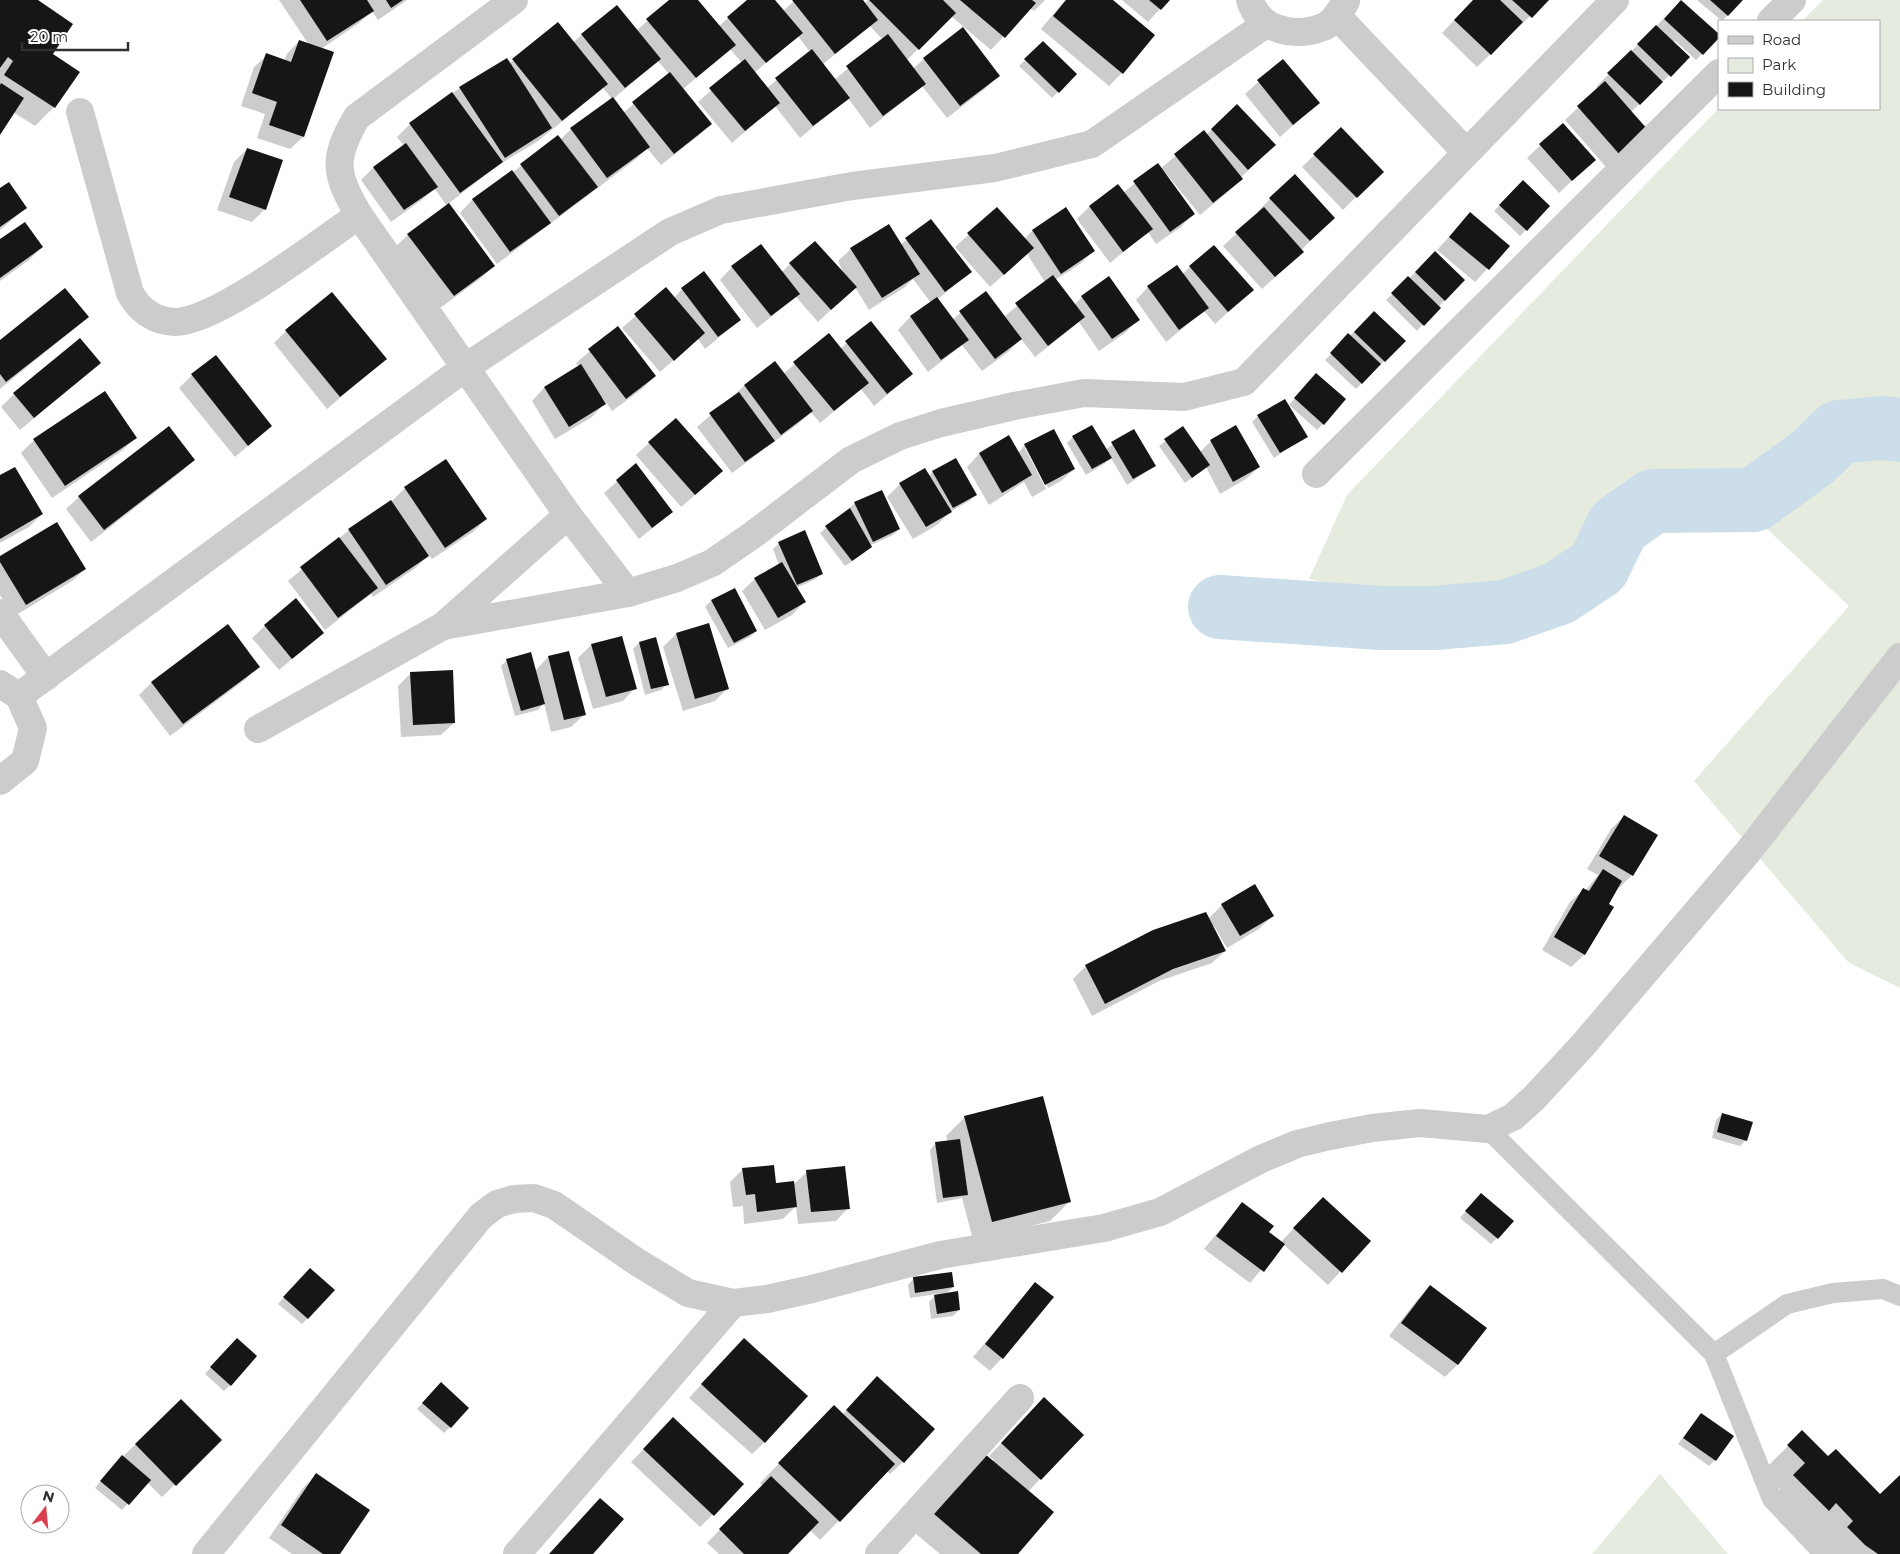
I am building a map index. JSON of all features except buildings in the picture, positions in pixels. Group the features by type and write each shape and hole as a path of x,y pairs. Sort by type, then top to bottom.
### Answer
{"street":[{"path":"514,0 358,117 346,136 340,152 339,166 343,188 359,215 568,515 628,593"},
{"path":"1250,0 1252,6 1266,24 1292,34 1324,27 1342,8 1466,152"},
{"path":"443,626 628,593 677,578 712,562 754,534 850,460 900,436 950,421 1084,393 1184,397 1244,382 1615,0"},
{"path":"1772,20 1792,0"},
{"path":"0,782 25,762 33,728 10,690 46,677 466,368 670,232 720,210 852,186 995,168 1092,144 1266,24"},
{"path":"1316,474 1718,74"},
{"path":"80,112 130,292 137,306 153,318 176,322 205,315 231,302 359,215"},
{"path":"258,729 443,626 568,515"},
{"path":"0,612 46,677"},
{"path":"206,1554 475,1224 497,1204 514,1199 534,1198 554,1205 637,1262 688,1293 733,1303 767,1299 812,1289 940,1255 1104,1228 1160,1212 1261,1159 1297,1144 1330,1136 1372,1128 1420,1123 1488,1129 1513,1117 1527,1105 1583,1045 1747,853 1900,657"},
{"path":"517,1554 733,1303"},
{"path":"879,1554 1020,1398"}],"lane":[{"path":"1488,1129 1714,1354 1772,1500 1824,1554"},
{"path":"1714,1354 1787,1304 1833,1293 1884,1289 1900,1296"}],"green space":[{"path":"1823,0 1900,0 1900,988 1849,963 1694,781 1849,606 1719,484 1465,611 1309,579 1347,495 1718,109 1880,110 1880,20 1803,20"},
{"path":"1660,1474 1728,1554 1592,1554"}],"waterway":[{"path":"1220,607 1381,618 1434,618 1505,612 1559,593 1598,567 1618,526 1653,501 1754,500 1813,457 1839,432 1881,428 1900,430"}]}
